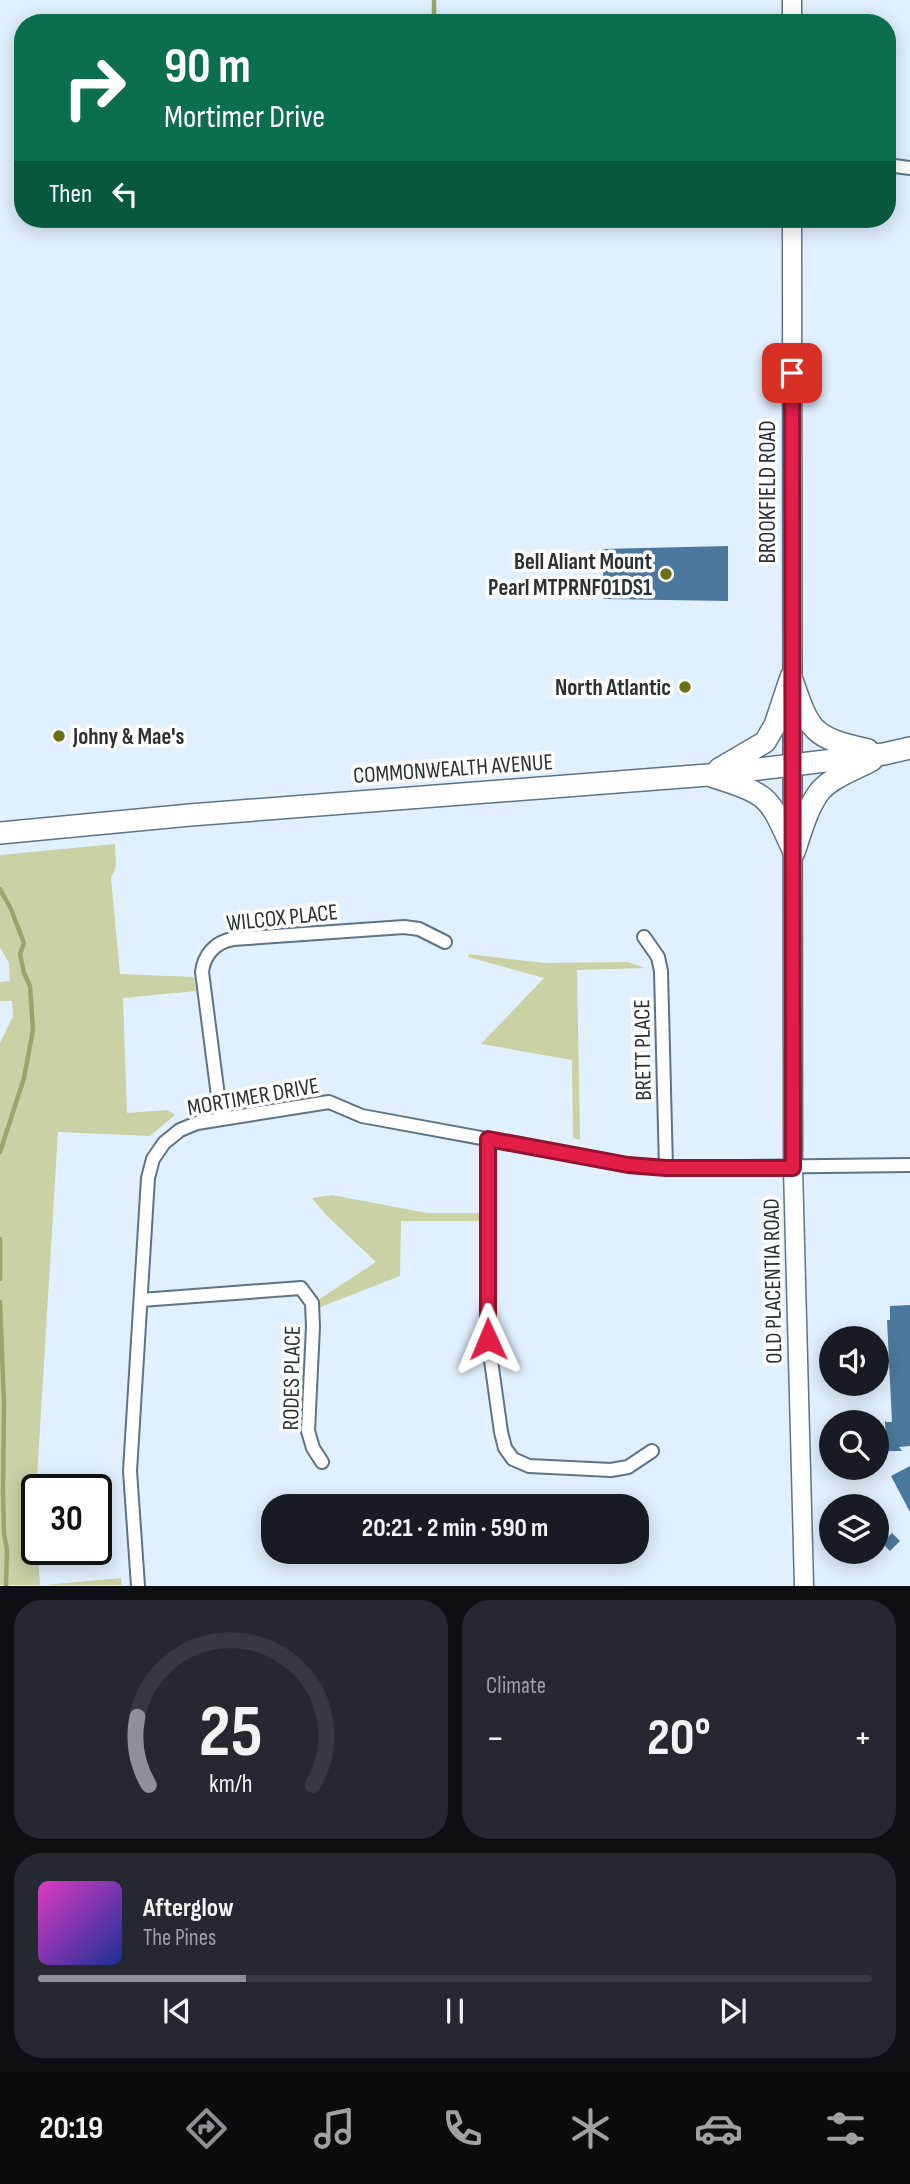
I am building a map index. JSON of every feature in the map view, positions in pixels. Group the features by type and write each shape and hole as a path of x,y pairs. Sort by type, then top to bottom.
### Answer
{"main road":[{"name":"BROOKFIELD ROAD","path":"792,228 793,765"},
{"path":"791,677 806,720 813,729 830,741 884,754"},
{"path":"708,775 765,742 775,725 791,677"},
{"name":"COMMONWEALTH AVENUE","path":"0,833 190,815 708,775 884,754 910,748"},
{"path":"794,852 811,808 821,791 827,785 884,754"},
{"name":"OLD PLACENTIA ROAD","path":"793,765 793,1168 804,1586"},
{"path":"708,775 745,786 766,798 794,852"}],"street":[{"name":"WILCOX PLACE","path":"222,1119 202,972 205,960 219,943 233,939 404,927 419,929 445,942"},
{"name":"BRETT PLACE","path":"644,937 658,957 661,971 666,1168"},
{"name":"MORTIMER DRIVE","path":"138,1586 130,1471 148,1178 153,1160 164,1143 180,1130 197,1123 329,1102 362,1116 628,1165 666,1168 793,1168 910,1165"},
{"path":"488,1139 488,1339 500,1432 505,1448 513,1459 529,1466 611,1470 635,1464 652,1451"},
{"name":"RODES PLACE","path":"141,1300 302,1288 312,1303 308,1431 313,1448 322,1462"}],"green space":[{"path":"115,844 116,867 111,878 120,974 194,977 196,991 123,998 127,1113 168,1110 175,1115 150,1136 58,1132 37,1474 21,1474 21,1565 39,1565 40,1585 0,1585 0,1043 13,1016 12,1001 0,1001 0,982 10,981 9,963 0,947 0,855"},
{"path":"469,954 544,963 628,962 645,968 577,970 580,1140 573,1138 572,1060 481,1044 544,978 468,957"},
{"path":"332,1195 427,1213 479,1213 480,1221 401,1221 400,1276 318,1308 315,1302 376,1262 326,1215 312,1198"},
{"path":"121,1578 122,1585 45,1585"}],"building":[{"name":"Bell Aliant Mount Pearl MTPRNF01DS1","path":"728,546 728,601 604,599 602,549"},
{"path":"910,1305 910,1446 899,1447 902,1451 889,1451 889,1422 892,1422 887,1320 890,1320 890,1306"},
{"path":"910,1466 910,1512 891,1476"},
{"path":"892,1533 900,1541 890,1551 889,1550 889,1536"}],"waterway":[{"path":"434,0 434,14"},
{"path":"0,889 24,943 20,954 30,986 33,1030 24,1078 0,1152"},
{"path":"0,1239 0,1279"},
{"path":"0,1302 6,1586"}],"place":[{"name":"Bell Aliant Mount Pearl MTPRNF01DS1","path":"666,574"},
{"name":"North Atlantic","path":"685,687"},
{"name":"Johny & Mae's","path":"59,736"}],"route":[{"path":"488,1339 488,1139 628,1165 666,1168 793,1168 792,373"}]}
